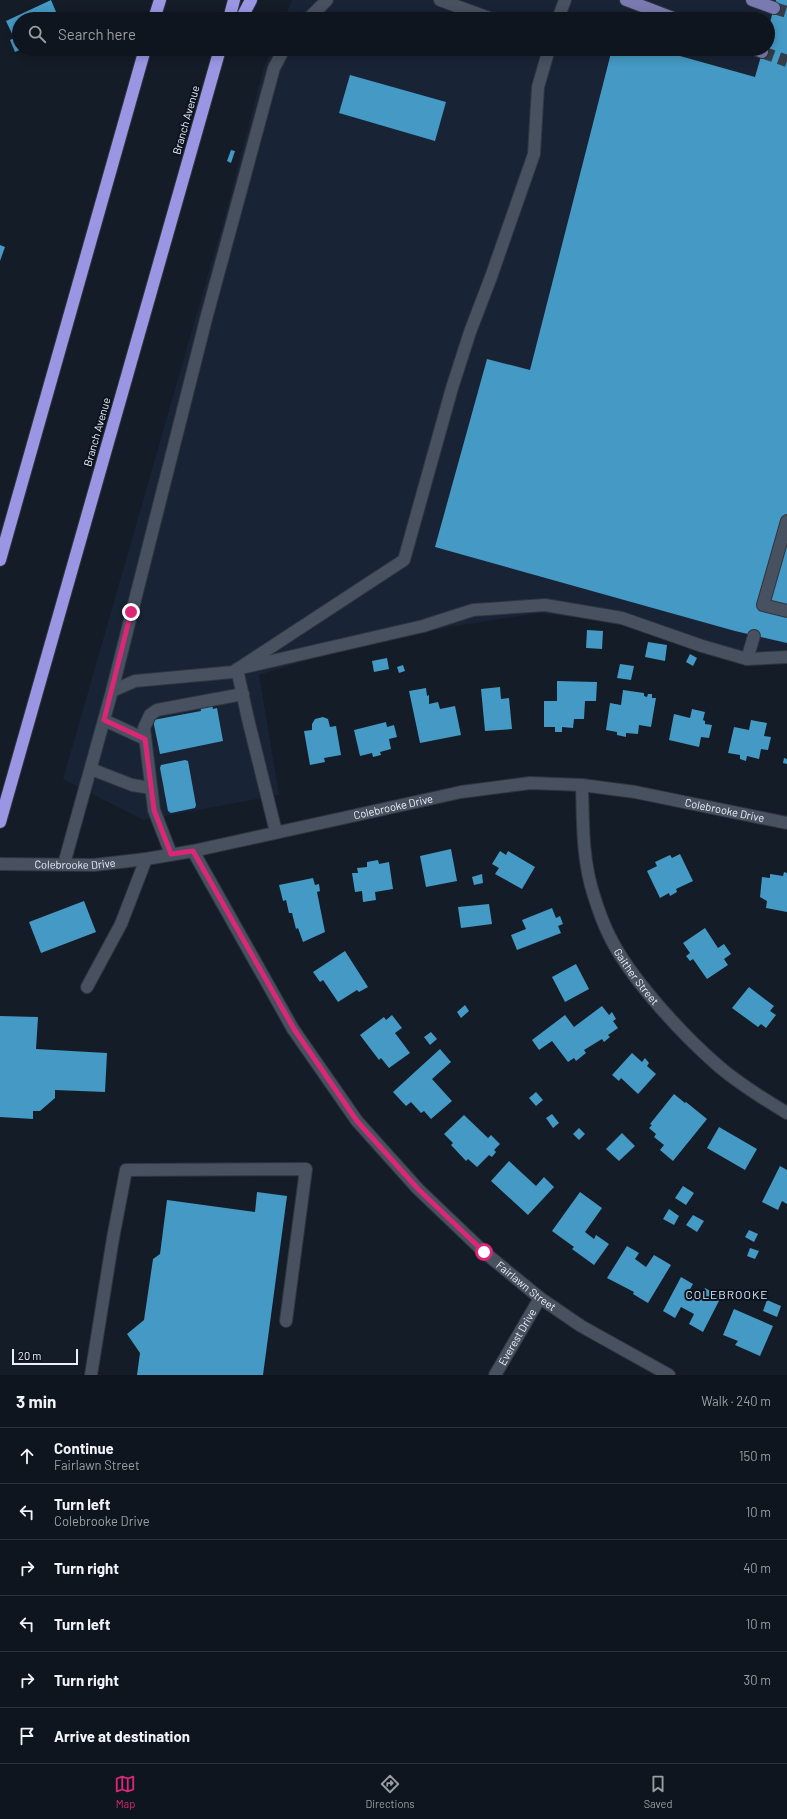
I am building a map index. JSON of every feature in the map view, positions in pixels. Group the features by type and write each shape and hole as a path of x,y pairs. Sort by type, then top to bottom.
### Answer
{"highway":[{"path":"153,12 154,0"},
{"path":"156,12 160,0"},
{"path":"231,12 234,0"},
{"path":"245,12 251,0"},
{"path":"0,560 143,56"},
{"name":"Branch Avenue","path":"0,822 218,56"},
{"path":"216,65 220,56"}],"main road":[{"path":"626,0 658,12"},
{"path":"752,0 774,8"}],"street":[{"path":"315,12 327,0"},
{"path":"440,0 473,12"},
{"path":"561,12 565,0"},
{"path":"64,864 112,691 206,319 274,68 280,56"},
{"path":"112,691 135,681 233,672 404,560 452,388 470,332 534,154 538,87 547,56"},
{"path":"787,521 763,605 787,611"},
{"path":"238,669 423,626 473,610 545,606 622,618 702,646 747,659 787,657"},
{"path":"747,659 754,636"},
{"path":"238,669 276,832"},
{"path":"171,854 154,810 145,739 145,723 150,715 157,710 243,694"},
{"path":"104,720 145,739"},
{"path":"91,769 132,785 151,788"},
{"name":"Colebrooke Drive","path":"0,864 94,865 146,859 193,851 461,792 530,783 582,785 635,792 787,823"},
{"name":"Gaither Street","path":"582,785 584,848 594,895 609,936 647,992 689,1038 716,1064 763,1099 787,1113"},
{"name":"Fairlawn Street","path":"193,851 294,1029 357,1121 418,1189 484,1252 540,1298 581,1326 669,1375"},
{"path":"88,987 121,924 146,859"},
{"path":"91,1375 113,1238 126,1170 306,1169 286,1321"},
{"name":"Everest Drive","path":"495,1375 540,1298"}],"shaded area":[{"path":"292,0 787,0 787,663 621,623 539,613 455,626 347,647 259,675 279,795 143,820 63,779 225,216 264,67 269,56 775,56 775,12 287,12"}],"building":[{"path":"51,0 56,12 25,12"},
{"path":"776,0 787,0 787,643 735,631 435,547 487,359 530,370 610,56 680,56 755,77 761,56 775,56 775,12 773,12"},
{"path":"12,18 12,34 6,21"},
{"path":"350,75 446,102 435,141 339,113"},
{"path":"231,150 235,151 231,163 227,161"},
{"path":"0,245 5,247 0,261"},
{"path":"587,630 603,631 602,649 586,648"},
{"path":"648,642 667,645 665,661 645,657"},
{"path":"690,654 697,658 693,666 686,662"},
{"path":"387,658 389,669 374,672 372,661"},
{"path":"620,664 634,666 631,680 617,678"},
{"path":"403,665 405,671 399,673 397,667"},
{"path":"557,681 597,682 596,701 585,701 584,719 574,719 573,728 562,727 562,732 555,732 555,727 544,727 544,701 557,701"},
{"path":"500,687 501,699 509,698 512,729 485,731 481,689"},
{"path":"426,688 427,696 429,695 429,704 438,702 440,709 455,706 461,735 420,743 409,691"},
{"path":"623,690 644,693 644,696 647,697 648,694 652,694 652,698 656,698 651,727 639,725 638,734 626,733 626,737 617,735 617,732 606,730 610,703 621,705"},
{"path":"211,701 213,709 217,708 223,741 160,754 153,720 201,711 200,704"},
{"path":"692,709 705,712 703,720 705,721 705,724 712,725 709,738 701,737 699,747 669,740 674,714 690,718"},
{"path":"323,717 328,719 330,727 336,726 341,755 324,758 325,762 310,765 304,731 312,730 312,724 315,719"},
{"path":"751,720 767,723 764,736 771,737 768,750 761,749 759,759 747,756 746,761 740,759 740,755 728,753 734,727 749,730"},
{"path":"386,722 387,727 394,725 397,737 389,739 391,749 380,752 381,755 373,757 372,753 360,756 354,730"},
{"path":"784,758 787,759 787,764 783,763"},
{"path":"185,760 188,761 196,805 195,808 171,813 168,811 160,768 161,765"},
{"path":"451,849 457,881 426,887 420,856"},
{"path":"500,851 506,855 508,851 535,867 522,889 495,874 499,868 492,864"},
{"path":"680,854 693,881 676,889 677,892 670,896 669,893 660,898 647,871 657,866 655,862 670,855 672,858"},
{"path":"378,860 379,864 389,862 393,889 375,892 376,900 363,902 362,891 355,892 352,873 358,873 357,868 367,867 367,862"},
{"path":"784,872 787,873 787,912 766,908 767,901 760,897 762,877 770,878 770,874 783,876"},
{"path":"482,874 483,883 474,885 472,877"},
{"path":"313,878 315,885 319,884 320,891 317,892 325,932 303,942 298,928 296,929 292,913 289,913 286,900 283,901 279,885"},
{"path":"84,901 96,932 41,953 29,922"},
{"path":"489,904 492,924 461,928 458,907"},
{"path":"552,908 556,918 560,916 563,924 558,926 561,933 517,950 511,935 526,929 522,920"},
{"path":"705,928 718,948 724,944 731,954 724,959 728,965 707,979 693,959 690,961 686,956 690,953 683,943"},
{"path":"345,951 368,987 359,992 357,990 338,1002 323,980 320,982 313,972"},
{"path":"576,964 589,989 565,1002 552,977"},
{"path":"749,987 774,1006 770,1011 776,1015 766,1028 761,1024 758,1027 732,1008"},
{"path":"465,1005 469,1011 461,1018 457,1012"},
{"path":"602,1006 609,1015 612,1012 616,1019 613,1021 618,1028 608,1035 610,1037 604,1042 602,1039 584,1050 586,1053 576,1061 574,1058 568,1062 552,1041 539,1050 532,1040 565,1015 574,1027"},
{"path":"392,1015 402,1028 395,1033 410,1053 389,1068 381,1058 379,1060 360,1035 384,1017 386,1020"},
{"path":"0,1016 38,1017 36,1049 107,1053 105,1092 55,1090 55,1098 40,1111 33,1111 33,1119 0,1117"},
{"path":"431,1032 437,1039 430,1045 424,1037"},
{"path":"440,1049 451,1062 432,1079 452,1101 431,1119 424,1111 421,1113 411,1102 406,1106 393,1092"},
{"path":"632,1053 642,1062 645,1058 649,1063 647,1066 656,1074 638,1094 621,1078 619,1081 612,1075"},
{"path":"536,1092 543,1100 536,1106 529,1098"},
{"path":"674,1094 707,1119 673,1161 660,1150 664,1145 654,1137 656,1134 649,1128 652,1125 650,1124"},
{"path":"552,1114 559,1123 553,1128 546,1118"},
{"path":"464,1115 488,1138 491,1135 500,1144 494,1150 496,1152 492,1157 489,1155 477,1167 468,1159 466,1161 451,1145 453,1143 444,1134"},
{"path":"719,1127 757,1149 745,1170 707,1148"},
{"path":"579,1128 585,1134 579,1140 573,1134"},
{"path":"622,1133 635,1146 619,1161 606,1149"},
{"path":"509,1161 536,1186 544,1177 554,1187 528,1215 491,1181"},
{"path":"780,1166 787,1170 787,1204 782,1201 778,1210 762,1202"},
{"path":"683,1186 694,1193 686,1205 675,1198"},
{"path":"257,1192 287,1196 263,1375 137,1375 140,1353 127,1334 144,1320 153,1259 160,1254 167,1200 255,1212"},
{"path":"580,1192 602,1208 585,1232 594,1239 596,1235 609,1244 594,1265 572,1249 574,1247 552,1231"},
{"path":"669,1209 679,1216 674,1225 663,1219"},
{"path":"693,1215 704,1221 697,1232 686,1225"},
{"path":"749,1230 758,1234 754,1242 745,1237"},
{"path":"627,1246 639,1253 635,1259 646,1267 654,1255 671,1265 648,1303 633,1294 634,1292 607,1278"},
{"path":"750,1248 759,1251 755,1259 747,1256"},
{"path":"681,1277 693,1284 689,1291 701,1297 705,1288 721,1297 703,1332 689,1324 694,1314 681,1307 675,1318 663,1311"},
{"path":"767,1300 781,1306 777,1317 763,1311"},
{"path":"734,1309 773,1326 760,1356 735,1345 738,1341 723,1335"}],"tunnel":[{"path":"774,8 787,12"},
{"path":"773,56 787,61"}],"district":[{"name":"COLEBROOKE","path":"727,1295"}],"route":[{"path":"131,612 104,720 145,739 154,810 171,854 193,851 294,1029 357,1121 418,1189 484,1252"}]}
